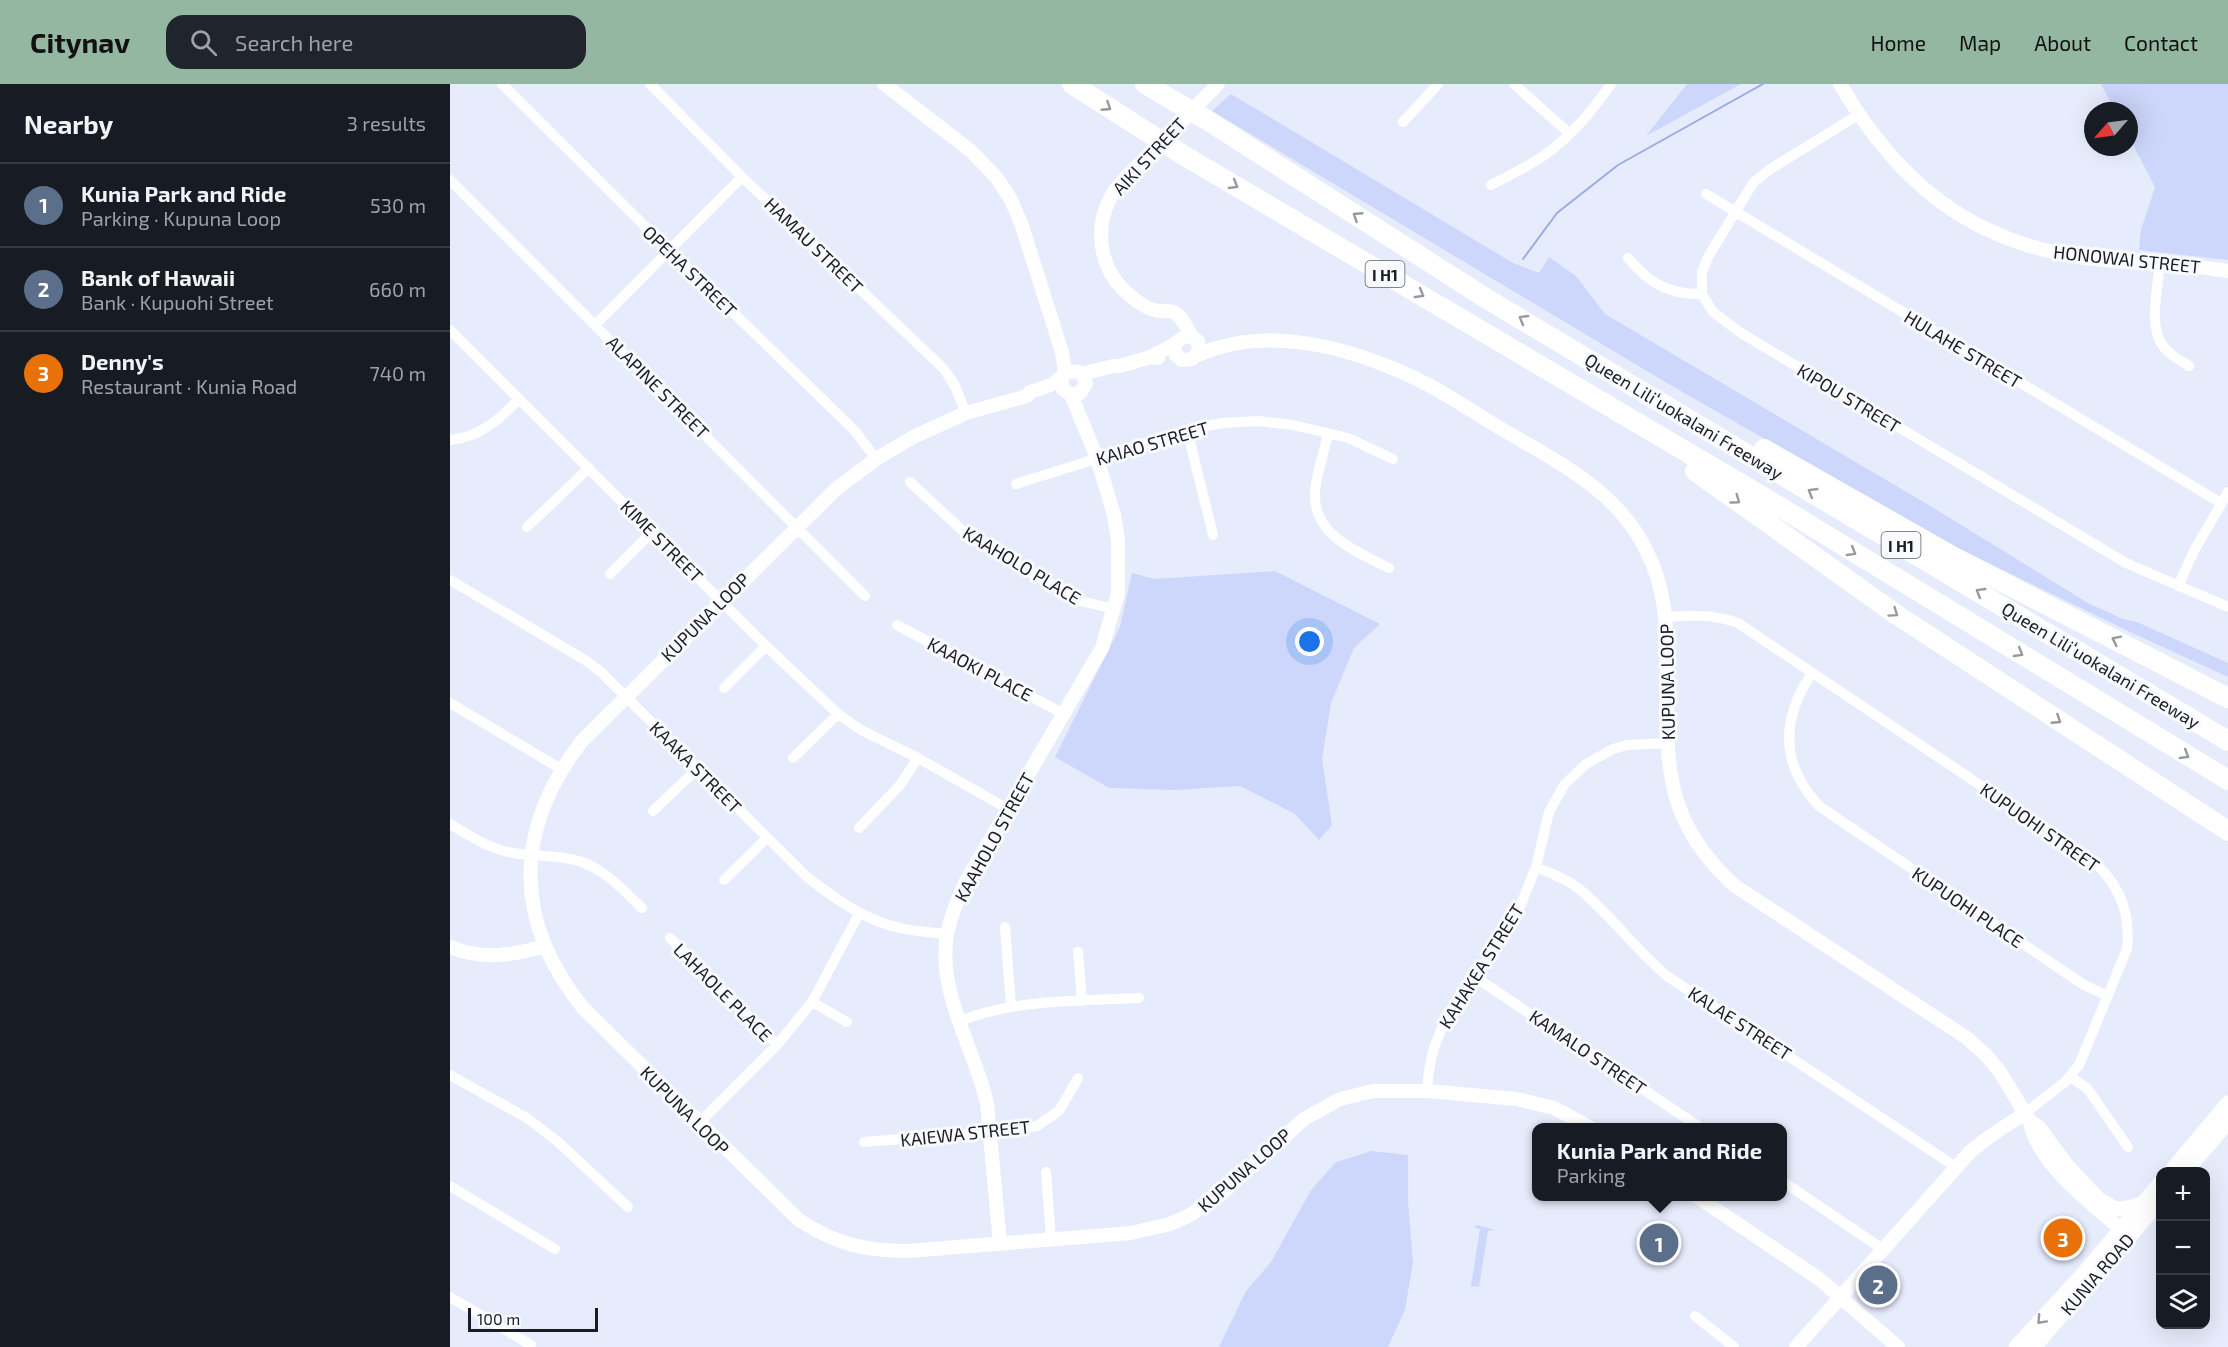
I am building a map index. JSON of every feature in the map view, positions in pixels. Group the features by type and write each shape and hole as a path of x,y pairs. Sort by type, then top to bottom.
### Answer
{"highway":[{"name":"Queen Liliʻuokalani Freeway","path":"1072,84 1183,155 1775,504 2228,780"},
{"name":"Queen Liliʻuokalani Freeway","path":"1145,84 1207,120 1477,292 2228,741"},
{"path":"1573,349 1797,466 1952,556 2228,698"},
{"path":"1586,392 1897,615 2228,831"},
{"path":"2168,666 2228,690"}],"main road":[{"path":"2188,1167 2228,1103"},
{"path":"2175,1167 2208,1136 2228,1122"},
{"name":"KUNIA ROAD","path":"2034,1347 2126,1233 2144,1202 2156,1188"},
{"name":"KUNIA ROAD","path":"2016,1347 2108,1246 2126,1233 2156,1205"}],"street":[{"name":"OPEHA STREET","path":"502,84 855,431 876,459"},
{"name":"HAMAU STREET","path":"650,84 742,177 944,369 956,386 966,413"},
{"name":"KAAHOLO STREET","path":"884,84 971,151 998,178 1011,200 1021,223 1073,382 1114,515 1118,541 1118,584 1114,609 1102,648 966,881 947,934 948,983 982,1080 987,1103 1000,1243"},
{"name":"AIKI STREET","path":"1186,345 1180,317 1174,312 1158,311 1140,303 1113,277 1107,266 1101,242 1103,214 1108,201 1123,181 1218,84"},
{"path":"1403,122 1438,84"},
{"path":"1514,84 1570,134"},
{"path":"1491,184 1533,163 1570,134 1584,120 1611,84"},
{"name":"HONOWAI STREET","path":"1840,84 1858,115 1880,145 1912,179 1942,203 1979,225 2013,240 2065,255 2199,266 2228,271"},
{"path":"1628,258 1641,274 1668,290 1681,294 1702,294 1702,272 1708,257 1746,192 1763,175 1858,115"},
{"path":"596,324 742,177"},
{"name":"ALAPINE STREET","path":"450,180 865,596"},
{"name":"HULAHE STREET","path":"1706,194 2222,503"},
{"path":"2160,263 2155,326 2163,346 2172,356 2189,366"},
{"name":"KIPOU STREET","path":"1702,294 1713,312 1741,333 2126,563 2228,607"},
{"name":"KIME STREET","path":"450,330 766,646 838,714 861,730 918,758 1008,809"},
{"name":"KUPUNA LOOP","path":"1584,1123 1573,1116 1536,1102 1517,1099 1427,1091 1373,1091 1353,1095 1318,1110 1289,1131 1212,1201 1170,1224 1131,1233 891,1251 860,1248 818,1232 799,1220 584,1009 565,986 544,946 533,905 532,855 539,817 549,790 561,769 582,741 626,695 836,489 876,459 915,436 966,413 1027,396 1030,392 1048,386 1073,382 1113,366 1120,366 1186,345 1242,341 1306,343 1354,354 1401,371 1574,471 1616,506 1633,527 1658,576 1666,617 1668,743 1671,781 1687,828 1700,850 1735,886 1967,1038 1986,1055 2000,1072 2028,1117 2040,1127 2094,1201 2126,1233"},
{"path":"450,440 467,437 491,426 519,399"},
{"name":"KAIAO STREET","path":"1016,484 1095,453 1187,429 1222,423 1258,421 1293,425 1348,438 1393,459"},
{"path":"1187,429 1213,535"},
{"path":"1328,434 1315,492 1320,516 1328,531 1340,542 1389,568"},
{"path":"527,527 590,468"},
{"name":"KAAHOLO PLACE","path":"910,482 965,533 986,547 1081,601 1114,609"},
{"path":"2178,586 2194,551 2228,492"},
{"path":"610,574 653,531"},
{"name":"KAAKA STREET","path":"450,580 585,660 626,695 697,769 806,876 859,914 901,929 947,934"},
{"name":"KUPUOHI STREET","path":"1666,617 1699,614 1731,621 1749,630 2089,858 2108,876 2119,892 2126,910 2127,949 2084,1055 2070,1077 2028,1117 1986,1139 1956,1167 1796,1347"},
{"name":"KAAOKI PLACE","path":"897,625 1062,713"},
{"path":"724,688 766,646"},
{"name":"KUPUOHI PLACE","path":"1812,673 1795,702 1789,729 1789,744 1791,757 1801,783 1819,806 2084,985 2108,996"},
{"path":"450,703 561,769"},
{"path":"793,758 838,714"},
{"name":"KAHAKEA STREET","path":"1427,1091 1429,1063 1435,1042 1517,914 1536,867 1549,812 1564,785 1598,755 1627,745 1668,743"},
{"path":"859,828 900,785 918,758"},
{"path":"653,811 697,769"},
{"path":"450,824 506,852 572,859 591,866 610,878 642,908"},
{"path":"724,880 767,838"},
{"name":"KALAE STREET","path":"1536,867 1564,878 1577,887 1646,957 1667,975 1956,1167"},
{"path":"699,1123 777,1045 812,1002 859,914"},
{"path":"1005,927 1011,1006"},
{"name":"LAHAOLE PLACE","path":"670,938 777,1045"},
{"path":"450,947 469,953 502,956 544,946"},
{"path":"1078,952 1082,1001"},
{"name":"KAMALO STREET","path":"1475,977 1694,1123"},
{"path":"960,1021 1011,1006 1139,998"},
{"path":"812,1002 847,1022"},
{"path":"450,1075 527,1119 557,1141 627,1207"},
{"path":"2070,1077 2087,1088 2128,1147"},
{"name":"KAIEWA STREET","path":"864,1142 1028,1128 1045,1122 1064,1104 1078,1078"},
{"path":"1046,1172 1051,1239"},
{"path":"1787,1184 1884,1250"},
{"path":"450,1186 555,1249"},
{"path":"1702,1201 1818,1278 1898,1347"},
{"path":"2094,1201 2112,1208 2123,1209 2144,1202"},
{"path":"2094,1201 2106,1226 2108,1246"},
{"path":"450,1297 531,1345"},
{"path":"1695,1316 1734,1347"}],"shaded area":[{"path":"1687,84 1741,84 1646,136"},
{"path":"2101,84 2228,84 2228,260 2139,250 2141,230 2155,187 2138,154 2138,102 2110,102"},
{"path":"1231,94 1513,263 1539,273 1549,257 1576,276 1605,314 1937,510 2088,603 2123,619 2137,622 2228,663 2228,677 1945,542 1672,386 1212,111"},
{"path":"1275,571 1380,624 1354,648 1331,703 1322,759 1332,825 1319,840 1295,814 1240,786 1174,790 1109,788 1055,757 1120,627 1132,573 1154,579"},
{"path":"1372,1151 1408,1155 1408,1202 1413,1262 1405,1310 1388,1347 1219,1347 1246,1291 1271,1262 1311,1190 1336,1162"},
{"path":"1477,1225 1495,1230 1488,1231 1479,1287 1471,1286 1480,1229 1474,1228"}],"waterway":[{"path":"1523,259 1557,213 1618,165 1763,84"}],"place":[{"name":"Denny's","path":"2063,1238"},
{"name":"Kunia Park and Ride","path":"1659,1243"},
{"name":"Bank of Hawaii","path":"1878,1285"}]}
